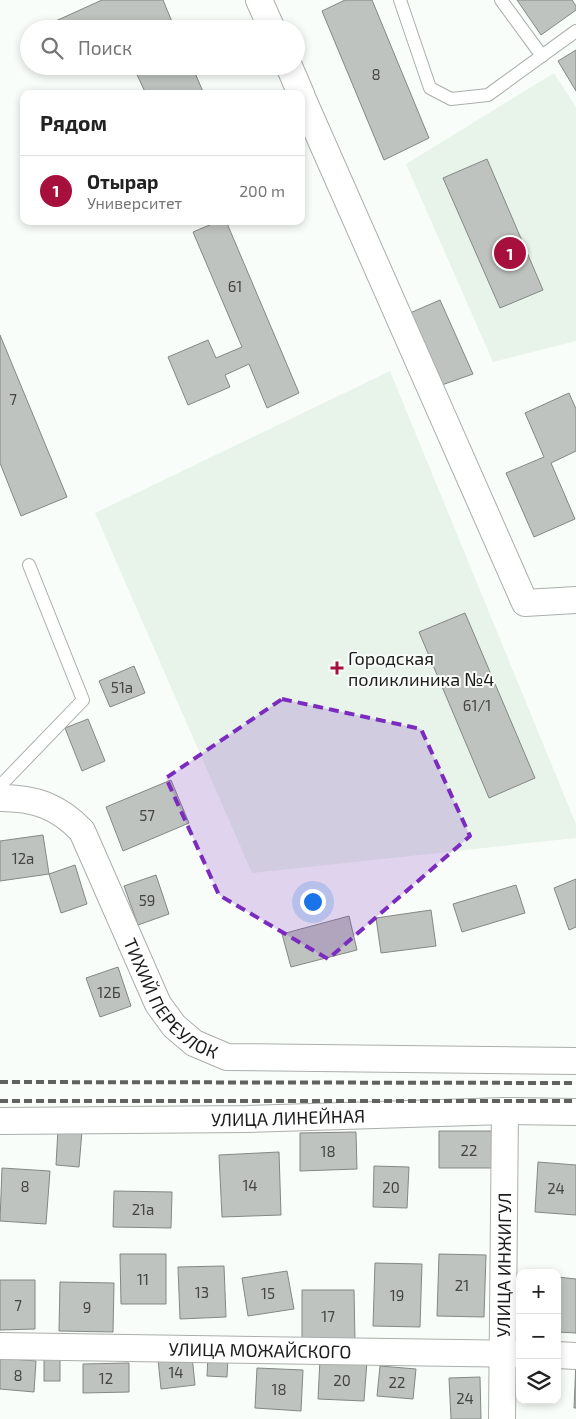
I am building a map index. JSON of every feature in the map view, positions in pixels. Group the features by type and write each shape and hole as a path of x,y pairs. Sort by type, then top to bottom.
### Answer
{"street":[{"path":"292,75 299,90"},
{"path":"305,103 525,603 576,600"},
{"name":"ТИХИЙ ПЕРЕУЛОК","path":"0,798 23,798 48,806 71,819 82,831 158,1004 174,1026 194,1043 227,1057 576,1060"},
{"name":"УЛИЦА ЛИНЕЙНАЯ","path":"0,1121 247,1119 505,1111 576,1112"},
{"name":"УЛИЦА ИНЖИГУЛ","path":"502,1419 511,1354 505,1111"},
{"name":"УЛИЦА МОЖАЙСКОГО","path":"0,1346 511,1354"},
{"path":"561,1355 576,1356"}],"lane":[{"path":"400,0 430,88 451,99 488,95 576,31"},
{"path":"501,0 542,56"},
{"path":"0,786 83,700 29,565"}],"highlighted area":[{"path":"282,699 421,729 470,836 328,959 219,895 166,778"}],"shaded area":[{"path":"554,73 576,107 576,341 493,362 406,164"},
{"name":"Городская поликлиника №4","path":"390,371 576,824 576,838 252,873 95,513"}],"building":[{"path":"102,0 163,0 171,20 58,20"},
{"path":"345,0 372,0 429,138 384,160 322,11"},
{"path":"517,0 572,0 576,10 541,35"},
{"path":"576,50 576,91 558,61"},
{"path":"137,75 196,75 202,90 144,90"},
{"path":"487,159 543,290 500,308 443,178"},
{"path":"210,225 228,225 299,393 267,408 249,364 225,375 230,387 188,405 168,357 208,340 216,358 242,347 193,232"},
{"path":"440,300 473,374 439,386 410,313"},
{"path":"0,335 67,497 21,516 0,463"},
{"path":"569,393 576,409 576,451 551,463 575,519 534,537 506,473 544,457 525,413"},
{"path":"465,613 535,778 489,798 419,632"},
{"path":"134,666 145,693 110,707 99,681"},
{"path":"88,719 105,761 82,771 65,728"},
{"path":"171,780 189,823 123,851 106,807"},
{"path":"43,835 49,874 0,881 0,841"},
{"path":"75,865 87,904 61,913 49,874"},
{"path":"156,875 169,914 138,925 124,886"},
{"path":"576,879 576,927 569,930 554,888"},
{"path":"516,885 525,913 462,932 453,904"},
{"path":"431,910 436,946 381,953 376,918"},
{"path":"349,916 357,950 291,967 282,934"},
{"path":"118,967 131,1006 100,1017 86,978"},
{"path":"58,1129 82,1131 79,1167 56,1165"},
{"path":"439,1131 499,1131 498,1168 439,1168"},
{"path":"356,1132 357,1169 300,1171 300,1133"},
{"path":"279,1152 281,1215 222,1217 219,1155"},
{"path":"538,1162 576,1165 576,1215 535,1212"},
{"path":"374,1166 409,1167 407,1208 373,1207"},
{"path":"2,1168 50,1171 46,1224 0,1221"},
{"path":"114,1191 172,1192 171,1228 113,1227"},
{"path":"120,1254 166,1254 166,1304 121,1304"},
{"path":"439,1254 486,1255 484,1317 437,1316"},
{"path":"375,1263 422,1264 420,1327 373,1326"},
{"path":"224,1266 226,1317 180,1319 178,1267"},
{"path":"287,1271 294,1309 248,1316 242,1278"},
{"path":"561,1277 576,1279 576,1333 561,1332"},
{"path":"0,1280 35,1280 35,1329 0,1330"},
{"path":"60,1282 114,1283 113,1332 59,1331"},
{"path":"302,1290 354,1290 355,1342 302,1343"},
{"path":"44,1353 60,1353 60,1381 44,1381"},
{"path":"208,1355 228,1356 227,1377 207,1376"},
{"path":"192,1356 195,1385 161,1389 158,1359"},
{"path":"0,1358 36,1361 34,1392 0,1389"},
{"path":"320,1359 367,1361 364,1401 318,1399"},
{"path":"576,1362 576,1408 574,1408"},
{"path":"129,1363 129,1392 83,1393 83,1364"},
{"path":"380,1366 416,1369 413,1399 377,1396"},
{"path":"257,1368 303,1370 301,1411 255,1408"},
{"path":"480,1377 481,1419 451,1419 449,1378"}],"railway":[{"path":"0,1082 576,1083"},
{"path":"0,1101 576,1101"}],"place":[{"name":"Отырар","path":"510,253"},
{"name":"Городская поликлиника №4","path":"337,668"}]}
